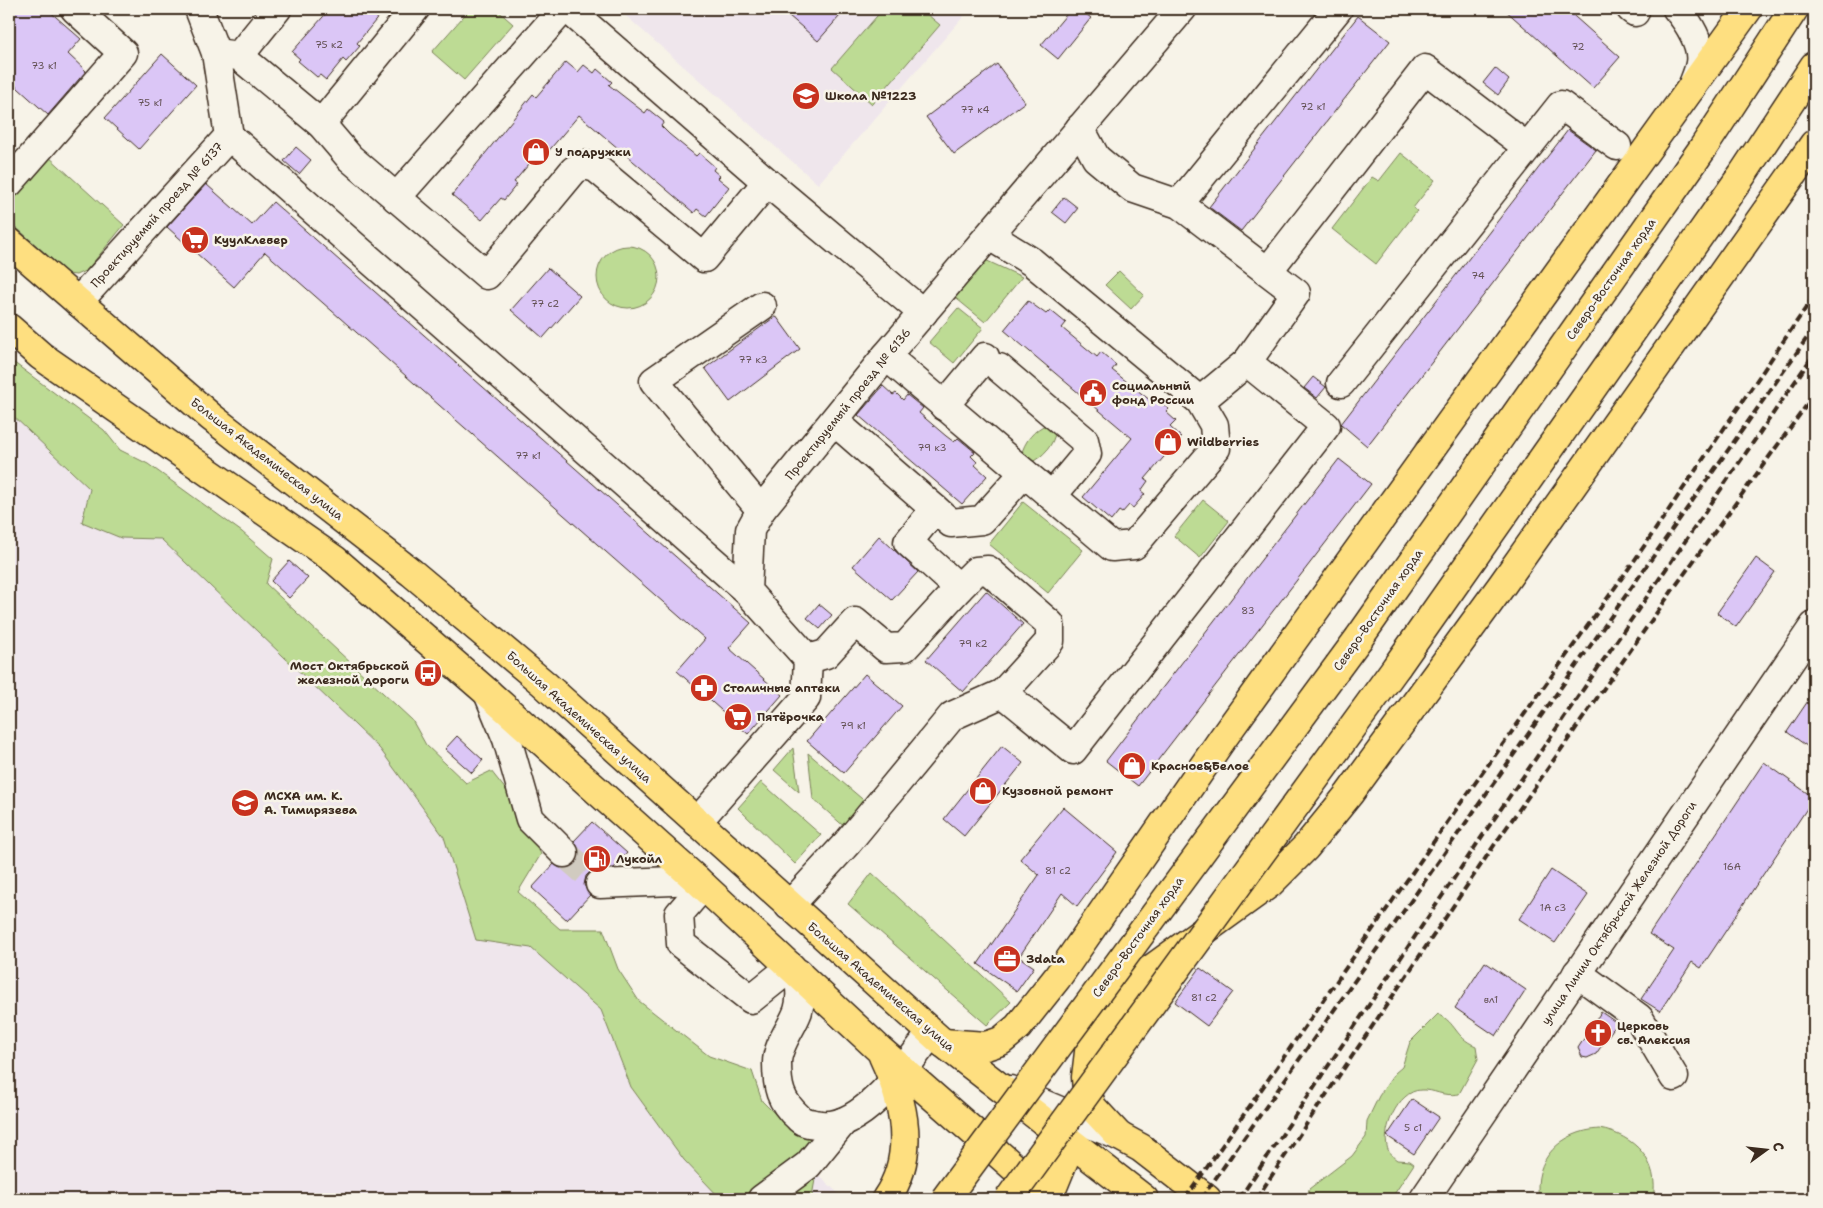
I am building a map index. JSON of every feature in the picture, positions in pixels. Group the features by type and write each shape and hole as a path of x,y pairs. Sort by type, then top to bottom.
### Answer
{"main road":[{"path":"937,1038 986,1046 1000,1041 1018,1027 1057,978 1229,730 1748,9"},
{"name":"Северо-Восточная хорда","path":"945,1199 1359,638 1697,156 1794,9"},
{"path":"1009,1199 1397,666 1730,192 1814,66"},
{"path":"1207,1199 1141,1148 1119,1136 1092,1107 1087,1092 1086,1077 1088,1052 1097,1030 1118,1000 1144,975 1269,884 1306,847 1349,794 1502,585 1814,144"},
{"name":"Большая Академическая улица","path":"9,242 211,417 412,573 543,683 937,1038 1144,1199"},
{"path":"9,328 41,356 335,560 488,693 700,883 880,1050 899,1076 1049,1199 1066,1154 1065,1136"},
{"path":"886,1199 900,1173 905,1147 899,1076"}],"street":[{"path":"9,183 123,53 74,9"},
{"name":"Проектируемый проезд № 6137","path":"78,302 229,136 227,54 199,9"},
{"path":"278,9 227,54 321,124 350,158 488,275 574,170 584,165 596,168 704,258 767,182"},
{"path":"321,124 415,9"},
{"path":"396,198 563,9"},
{"path":"568,9 767,182 923,313"},
{"name":"Проектируемый проезд № 6136","path":"747,591 750,530 761,510 886,356 1182,9"},
{"path":"1179,204 1338,9"},
{"path":"1677,9 1693,33 1699,48 1700,62 1692,87"},
{"path":"1268,271 1425,69 1527,147"},
{"path":"1341,383 1561,104 1617,146"},
{"path":"1080,128 1096,158 1132,188 1179,204 1296,292 1247,362 1200,401"},
{"path":"229,136 747,591 808,659 806,698 697,822"},
{"path":"886,356 1112,547 1134,545 1216,448 1214,425 1200,401 1032,262 990,236"},
{"path":"761,510 654,380 762,306"},
{"path":"944,406 992,362 1084,440 1087,454 1052,496"},
{"path":"1003,693 1073,750 1326,426 1247,362"},
{"path":"834,421 951,523 982,520 1024,472"},
{"path":"935,509 908,542 959,588"},
{"path":"789,906 848,842 952,716 1003,693 1050,641 1050,624 988,570 976,571 905,647 886,648 855,622 826,654 808,659"},
{"name":"улица Линии Октябрьской Железной Дороги","path":"1424,1199 1814,626"},
{"path":"488,693 507,739 530,819 564,853"},
{"path":"600,884 700,883"},
{"path":"700,883 679,914 681,944 751,999 794,970 801,993 777,1060 778,1089 786,1106 802,1121 822,1126 843,1122"},
{"path":"1577,974 1640,1018 1674,1077"},
{"path":"762,1199 808,1165 843,1122 868,1106 937,1038"},
{"path":"998,1085 1119,1136"}],"shaded area":[{"name":"Школа №1223","path":"618,9 970,9 818,184"},
{"name":"МСХА им. К. А. Тимирязева","path":"9,389 339,677 497,888 644,1017 838,1193 834,1199 9,1199"}],"green space":[{"path":"470,9 496,9 513,24 464,80 432,52"},
{"path":"883,9 921,9 940,25 872,104 832,68"},
{"path":"1401,153 1435,180 1413,208 1417,211 1376,264 1332,229 1372,177 1379,181"},
{"path":"48,156 124,225 87,270 76,275 68,274 9,221 9,199"},
{"path":"628,246 645,251 650,255 654,260 659,277 654,294 650,299 645,303 628,308 611,303 606,299 602,294 597,277 602,260 606,255 611,251"},
{"path":"983,259 1022,277 985,322 952,295"},
{"path":"1119,271 1144,295 1131,309 1105,285"},
{"path":"958,308 983,328 954,363 929,342"},
{"path":"9,359 104,430 120,450 148,464 242,532 273,559 266,584 412,720 426,745 466,783 491,771 506,790 541,854 518,892 560,929 603,929 618,969 639,1001 709,1056 752,1071 762,1101 782,1121 822,1142 812,1196 809,1199 721,1199 684,1160 631,1087 601,1010 531,948 476,940 444,837 380,749 161,539 121,538 82,522 90,489 9,412"},
{"path":"1048,424 1056,430 1053,441 1044,454 1030,463 1021,456 1025,446 1034,433"},
{"path":"1203,500 1229,521 1200,558 1174,536"},
{"path":"1023,502 1083,550 1048,593 989,544"},
{"path":"793,748 799,792 774,770"},
{"path":"808,753 868,804 847,829 813,799"},
{"path":"761,782 821,835 795,864 738,808"},
{"path":"872,873 1011,1002 987,1025 848,904"},
{"path":"1438,1014 1449,1022 1463,1038 1476,1046 1478,1059 1459,1094 1447,1095 1421,1090 1405,1097 1398,1105 1389,1124 1387,1134 1389,1152 1397,1160 1410,1161 1414,1164 1391,1199 1307,1199 1309,1189 1352,1156 1366,1137 1367,1121 1379,1096 1395,1073 1402,1067 1410,1042"},
{"path":"1599,1129 1624,1137 1642,1152 1653,1173 1653,1199 1539,1199 1540,1171 1552,1150 1562,1141 1573,1135"}],"building":[{"path":"9,9 47,9 81,39 68,54 86,71 48,115 9,80"},
{"path":"330,9 385,9 357,43 360,46 346,62 343,59 326,80 320,75 317,77 298,61 300,59 292,52"},
{"path":"781,9 846,9 818,41"},
{"path":"1071,9 1080,9 1091,18 1058,59 1041,45"},
{"path":"1504,9 1566,9 1620,57 1593,88"},
{"path":"1358,16 1390,41 1241,231 1209,207"},
{"path":"162,54 196,85 139,149 105,118"},
{"path":"566,62 578,72 584,65 594,73 597,69 612,82 609,85 645,113 648,109 664,122 661,126 669,134 696,156 699,153 715,167 713,170 720,176 718,178 729,187 706,216 697,209 694,213 579,115 546,154 543,152 537,160 534,158 514,182 517,184 504,200 501,198 482,220 452,195 533,94 536,97"},
{"path":"997,64 1025,102 954,154 926,117"},
{"path":"1495,68 1509,80 1498,95 1483,83"},
{"path":"1568,130 1596,150 1367,446 1341,424"},
{"path":"296,147 311,160 299,174 284,161"},
{"path":"206,184 252,225 273,202 751,623 729,648 782,695 748,734 677,671 705,639 265,252 234,287 167,227"},
{"path":"1064,197 1078,208 1066,223 1052,212"},
{"path":"548,268 580,296 543,338 511,310"},
{"path":"1028,301 1046,314 1050,310 1066,323 1062,328 1097,357 1101,352 1116,365 1112,370 1151,401 1154,397 1169,409 1166,412 1176,421 1170,427 1181,437 1145,479 1148,481 1141,491 1145,494 1133,508 1129,505 1122,513 1119,511 1111,521 1083,497 1132,438 1004,330"},
{"path":"776,316 800,349 730,402 705,368"},
{"path":"1313,377 1326,387 1317,398 1304,388"},
{"path":"883,386 893,395 896,393 903,400 907,395 923,408 919,413 946,436 954,442 958,438 975,452 971,456 977,462 975,465 987,476 962,504 858,415"},
{"path":"1339,459 1371,484 1138,786 1106,761"},
{"path":"879,536 918,572 892,600 853,566"},
{"path":"1756,558 1775,572 1736,627 1717,613"},
{"path":"289,561 308,578 289,598 271,581"},
{"path":"986,591 1023,624 963,692 926,660"},
{"path":"819,604 832,615 820,629 807,618"},
{"path":"865,674 902,706 844,773 807,741"},
{"path":"1814,692 1814,751 1787,732"},
{"path":"457,736 483,760 472,773 445,749"},
{"name":"Кузовной ремонт","path":"1002,746 1023,763 964,836 944,819"},
{"path":"1764,762 1814,798 1701,968 1692,962 1660,1011 1641,999 1674,950 1649,934"},
{"path":"1063,807 1117,852 1077,906 1062,893 1019,957 1034,967 1017,991 978,964 1039,875 1020,859"},
{"path":"592,822 627,853 614,868 599,868 591,871 586,876 584,885 590,895 567,920 532,888 554,864 560,868 568,868 575,864 579,857 579,849 574,841"},
{"path":"1551,870 1588,895 1555,943 1519,919"},
{"path":"1485,962 1526,990 1496,1036 1455,1008"},
{"path":"1200,968 1233,992 1207,1026 1175,1002"},
{"name":"Церковь св. Алексия","path":"1601,1012 1617,1023 1596,1054 1587,1058 1582,1057 1578,1048"},
{"path":"1412,1099 1439,1117 1414,1154 1387,1136"}],"tunnel":[{"path":"564,853 600,884"}],"railway":[{"path":"1185,1199 1453,814 1634,561 1814,296"},
{"path":"1201,1199 1814,328"},
{"path":"1239,1199 1483,835 1814,354"},
{"path":"1256,1199 1495,844 1674,588 1814,395"}],"place":[{"name":"Школа №1223","path":"806,96"},
{"name":"У подружки","path":"536,152"},
{"name":"КуулКлевер","path":"195,240"},
{"name":"Социальный фонд России","path":"1093,393"},
{"name":"Wildberries","path":"1168,442"},
{"name":"Мост Октябрьской железной дороги","path":"428,673"},
{"name":"Столичные аптеки","path":"704,688"},
{"name":"Пятёрочка","path":"738,717"},
{"name":"Красное&Белое","path":"1132,766"},
{"name":"Кузовной ремонт","path":"983,791"},
{"name":"МСХА им. К. А. Тимирязева","path":"245,803"},
{"name":"Лукойл","path":"597,859"},
{"name":"3data","path":"1007,959"},
{"name":"Церковь св. Алексия","path":"1598,1033"}]}
